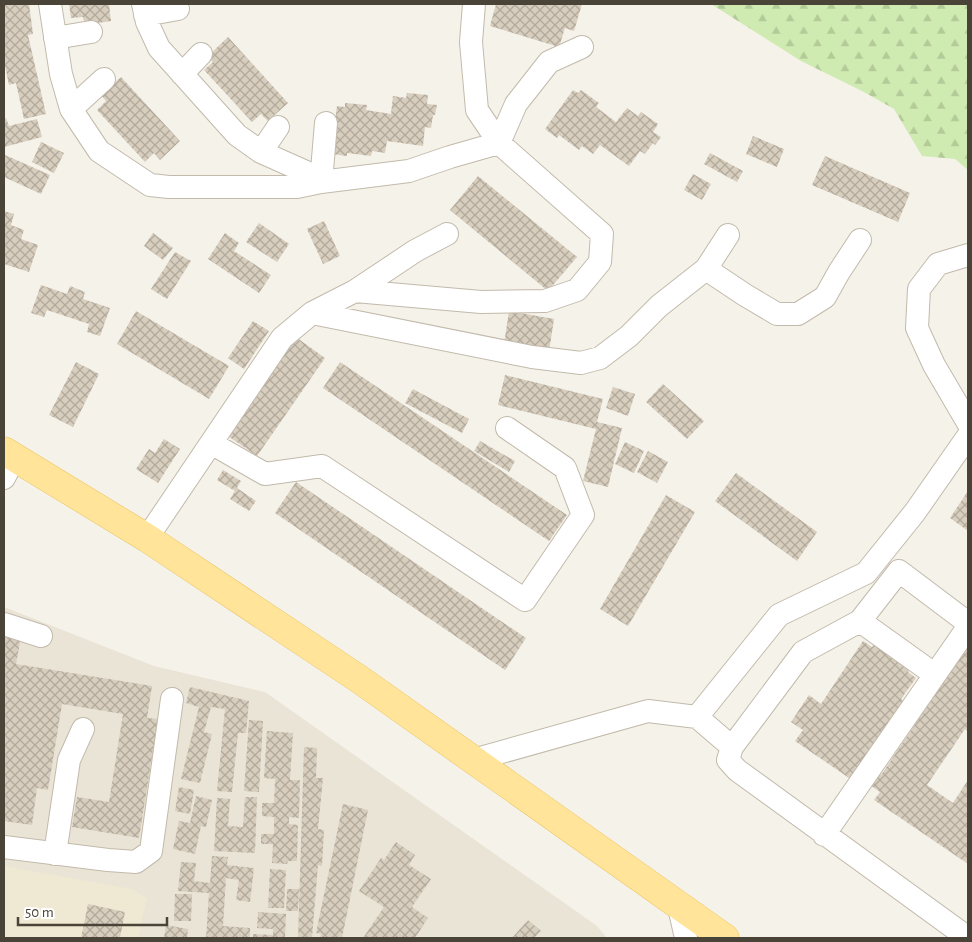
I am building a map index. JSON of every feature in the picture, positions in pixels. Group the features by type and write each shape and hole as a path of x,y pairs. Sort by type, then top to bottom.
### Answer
{"main road":[{"path":"8,462 147,538 359,679 724,938"}],"street":[{"path":"50,4 61,74 71,109 99,151 150,185 169,187 297,187 321,182 409,172 450,157 499,144"},
{"path":"355,291 481,302 546,301 576,290 600,262 602,234 499,144 477,110 470,42 474,4"},
{"path":"178,9 144,10 147,22 159,48 237,135 261,152 306,172 321,182"},
{"path":"55,38 91,32"},
{"path":"499,144 516,104 549,62 582,47"},
{"path":"182,74 201,54"},
{"path":"71,109 104,79"},
{"path":"321,182 326,123"},
{"path":"261,152 278,127"},
{"path":"147,538 282,338 312,313 355,291 415,251 447,234"},
{"path":"312,313 532,357 581,363 600,358 629,336 659,306 706,268 728,235"},
{"path":"706,268 745,296 776,314 798,314 824,298 860,240"},
{"path":"968,256 938,264 919,289 917,328 934,365 968,423"},
{"path":"211,443 265,474 322,466 526,600 583,515 565,468 507,428"},
{"path":"696,717 779,614 866,573 915,512 968,436"},
{"path":"968,622 900,571 860,621 803,652 732,747 728,760 736,770 968,938"},
{"path":"860,621 934,674"},
{"path":"4,624 41,636"},
{"path":"824,835 968,626"},
{"path":"4,847 136,862 151,851 172,698"},
{"path":"473,760 648,711 696,717 732,747"},
{"path":"55,854 69,760 83,729"},
{"path":"679,907 686,938"}],"shaded area":[{"path":"4,607 154,666 265,692 597,926 607,938 4,938"},
{"path":"4,866 132,889 147,898 138,938 4,938"}],"green space":[{"path":"711,4 968,4 968,170 955,159 922,156 894,109 801,61"}],"building":[{"path":"4,4 29,4 33,34 28,35 46,114 24,119 16,83 9,85 4,61"},
{"path":"69,4 109,4 111,21 85,25 83,17 71,18"},
{"path":"496,4 582,4 574,31 565,28 559,47 490,26"},
{"path":"228,37 288,103 268,121 261,114 252,122 204,70 213,62 208,56"},
{"path":"121,77 180,141 160,160 154,153 145,162 97,110 106,101 101,95"},
{"path":"573,90 578,93 581,90 599,103 596,107 616,122 627,108 638,116 641,112 658,124 653,132 661,137 655,145 653,143 645,154 640,151 629,166 600,145 593,154 582,146 579,150 559,135 557,138 545,129"},
{"path":"407,93 428,95 427,104 437,105 431,128 425,127 423,146 387,141 385,153 372,151 371,156 347,153 347,156 331,154 337,106 345,107 345,103 367,105 366,110 391,114 393,96 406,98"},
{"path":"6,118 9,126 37,119 42,137 4,147 4,119"},
{"path":"753,136 784,149 777,167 746,154"},
{"path":"41,142 64,153 54,173 32,162"},
{"path":"710,153 743,171 737,182 704,164"},
{"path":"5,155 50,175 41,194 4,177"},
{"path":"825,156 910,193 898,222 812,185"},
{"path":"693,174 711,184 702,200 684,190"},
{"path":"478,176 577,257 548,291 450,210"},
{"path":"4,211 14,214 11,225 24,230 21,239 38,245 29,272 4,264"},
{"path":"324,221 340,256 323,264 307,229"},
{"path":"259,223 289,244 277,262 246,242"},
{"path":"153,233 173,248 163,260 144,246"},
{"path":"225,233 239,243 234,251 271,275 259,293 208,259"},
{"path":"175,252 191,261 167,299 151,289"},
{"path":"41,285 67,294 70,286 85,292 83,299 110,308 100,336 87,332 89,324 47,310 44,317 31,313"},
{"path":"136,311 229,366 209,399 117,344"},
{"path":"509,311 554,319 549,352 504,344"},
{"path":"253,321 269,331 244,369 228,358"},
{"path":"293,335 325,358 257,456 225,434"},
{"path":"76,362 99,374 73,427 49,415"},
{"path":"340,362 567,515 549,541 323,388"},
{"path":"505,375 603,399 597,422 622,428 608,487 583,481 596,429 498,405"},
{"path":"663,384 704,421 687,439 646,402"},
{"path":"613,387 635,394 628,416 606,408"},
{"path":"413,389 469,419 462,433 405,403"},
{"path":"164,439 180,449 158,483 136,469 149,449 155,453"},
{"path":"480,441 515,461 509,472 474,451"},
{"path":"625,442 644,451 634,473 615,464"},
{"path":"648,451 668,462 657,483 637,472"},
{"path":"223,470 241,481 237,488 256,501 249,511 230,499 235,491 217,480"},
{"path":"736,473 817,532 797,561 715,501"},
{"path":"296,482 526,638 505,670 275,513"},
{"path":"968,491 968,531 950,518"},
{"path":"666,495 695,512 628,626 600,609"},
{"path":"4,634 21,637 16,664 152,686 147,718 158,719 139,838 72,827 77,797 109,802 123,714 62,704 48,790 37,788 32,825 4,821"},
{"path":"863,641 872,647 875,643 910,668 908,672 916,678 901,699 905,702 864,763 881,775 968,646 968,732 965,729 927,785 953,803 968,780 968,864 874,800 880,792 855,775 852,780 795,741 803,730 791,722 809,695 821,704"},
{"path":"190,687 249,701 246,733 238,733 232,792 217,791 225,709 211,707 204,732 212,734 200,783 181,779 199,707 186,703"},
{"path":"249,720 263,721 259,792 244,791"},
{"path":"267,731 293,733 290,780 300,780 299,818 289,817 289,824 298,825 297,861 288,861 287,864 272,863 273,844 261,844 261,834 274,834 274,817 262,816 262,803 274,803 275,779 264,778"},
{"path":"304,747 317,748 316,778 323,778 318,829 324,830 322,866 318,865 312,938 298,938"},
{"path":"179,787 194,790 190,814 175,811"},
{"path":"196,796 212,800 206,827 201,826 195,854 173,849 179,821 190,823"},
{"path":"245,797 257,797 255,853 214,851 217,798 230,799 228,826 243,827"},
{"path":"343,804 368,810 342,938 320,938 321,934 316,933"},
{"path":"396,842 415,855 409,865 431,879 412,907 428,918 415,938 363,938 384,907 359,891 381,858 384,860"},
{"path":"212,856 228,857 227,865 254,868 250,902 236,900 239,880 226,878 223,926 250,928 250,938 206,938 209,893 178,891 181,862 196,863 194,881 210,883"},
{"path":"270,869 286,870 284,908 268,908"},
{"path":"287,889 299,889 298,911 286,911"},
{"path":"175,894 192,894 191,921 174,921"},
{"path":"88,904 125,912 120,938 81,938"},
{"path":"258,912 286,914 285,938 253,938 253,934 273,935 273,929 257,928"},
{"path":"528,920 541,931 534,938 512,938"},
{"path":"166,925 188,929 187,938 164,938"}]}
